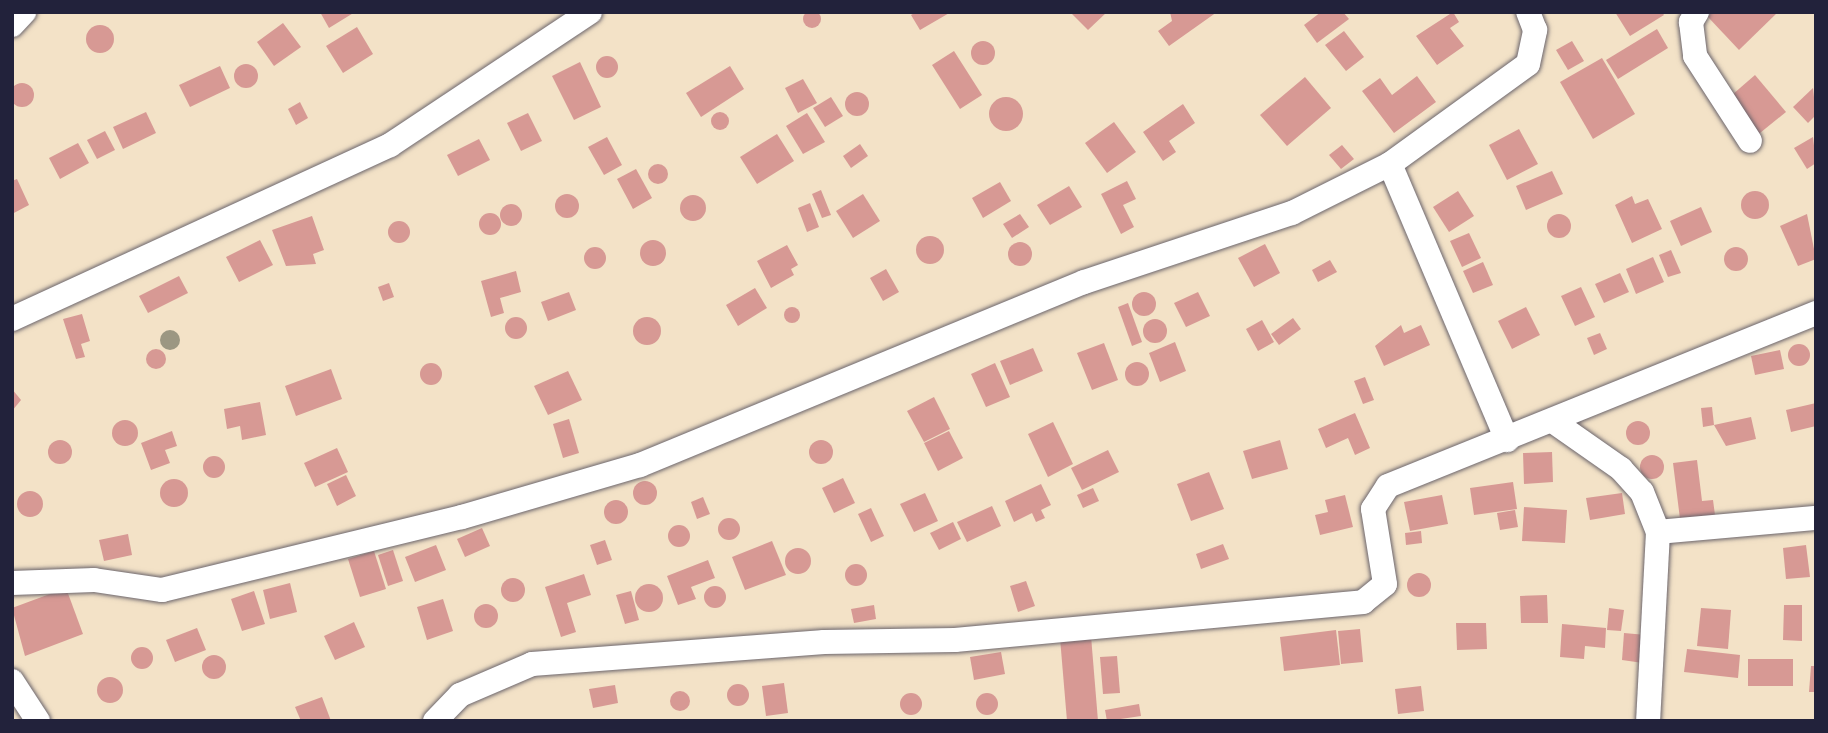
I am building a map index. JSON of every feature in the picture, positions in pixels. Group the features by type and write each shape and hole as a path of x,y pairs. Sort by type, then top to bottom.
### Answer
{"street":[{"path":"12,25 24,12"},
{"path":"12,319 390,145 590,12"},
{"path":"12,583 94,580 162,590 463,517 640,465 1084,282 1292,213 1390,164 1528,64 1535,30 1528,12"},
{"path":"1697,12 1691,22 1695,56 1750,141"},
{"path":"1390,164 1507,440"},
{"path":"435,721 460,695 532,664 824,642 955,640 1363,602 1385,584 1373,509 1377,495 1816,313"},
{"path":"1554,422 1621,469 1642,492 1658,532 1648,721"},
{"path":"1658,532 1816,518"},
{"path":"12,681 38,721"}],"building":[{"path":"808,10 816,10 821,19 819,26 808,28 803,23 803,15"},
{"path":"320,12 355,12 329,28"},
{"path":"916,12 951,12 920,30 911,15"},
{"path":"1070,12 1107,12 1088,30"},
{"path":"1170,12 1217,12 1169,46 1158,31 1172,21"},
{"path":"1321,12 1343,12 1349,19 1317,43 1304,25"},
{"path":"1453,12 1459,22 1450,28 1464,46 1437,65 1416,36"},
{"path":"1615,12 1662,12 1664,15 1630,36"},
{"path":"1712,12 1778,12 1739,50 1708,17"},
{"path":"283,23 301,47 274,66 257,42"},
{"path":"100,25 110,29 114,39 110,49 100,53 90,49 86,39 90,29"},
{"path":"357,27 373,54 343,73 326,46"},
{"path":"1657,29 1668,48 1618,79 1606,60"},
{"path":"1344,31 1364,57 1346,71 1325,45"},
{"path":"983,41 991,45 995,53 991,61 983,65 975,61 971,53 975,45"},
{"path":"1572,41 1584,61 1568,70 1556,50"},
{"path":"954,51 982,95 960,109 932,65"},
{"path":"607,56 615,59 618,67 615,75 607,78 599,75 596,67 599,59"},
{"path":"1602,58 1635,114 1593,139 1560,82"},
{"path":"580,62 601,107 574,120 552,76"},
{"path":"246,64 255,67 258,76 255,85 246,88 237,85 234,76 237,67"},
{"path":"220,66 230,88 190,107 179,85"},
{"path":"730,66 744,89 701,117 686,93"},
{"path":"1755,75 1786,112 1755,137 1725,101"},
{"path":"1417,76 1436,102 1394,133 1362,91 1380,78 1392,95"},
{"path":"1305,77 1331,108 1287,146 1260,115"},
{"path":"803,79 817,103 798,113 785,88"},
{"path":"22,83 33,90 34,95 27,106 22,107 11,100 10,95 17,84"},
{"path":"1813,88 1816,115 1808,123 1793,107"},
{"path":"857,92 865,96 869,104 865,112 857,116 849,112 845,104 849,96"},
{"path":"831,97 843,116 825,127 813,108"},
{"path":"1006,97 1018,102 1023,114 1018,126 1006,131 994,126 989,114 994,102"},
{"path":"300,102 308,118 296,125 288,109"},
{"path":"1183,104 1195,123 1169,141 1176,152 1163,161 1143,132"},
{"path":"146,112 156,133 123,149 113,127"},
{"path":"716,112 724,112 729,121 727,128 716,130 711,125 711,117"},
{"path":"528,113 542,141 521,151 507,123"},
{"path":"807,113 825,142 803,154 786,126"},
{"path":"1114,122 1136,152 1107,173 1085,143"},
{"path":"1519,129 1538,164 1507,180 1489,145"},
{"path":"105,131 115,150 97,159 87,140"},
{"path":"777,134 794,161 757,184 740,157"},
{"path":"607,137 622,165 604,175 588,147"},
{"path":"1813,137 1816,163 1807,169 1794,148"},
{"path":"479,139 490,160 458,176 447,155"},
{"path":"78,143 89,163 60,179 49,158"},
{"path":"860,144 868,156 851,168 843,156"},
{"path":"1342,145 1354,159 1341,169 1329,155"},
{"path":"658,164 665,167 668,174 665,181 658,184 651,181 648,174 651,167"},
{"path":"636,169 652,198 633,209 617,179"},
{"path":"1552,171 1563,194 1526,210 1516,186"},
{"path":"17,179 29,205 12,214 12,181"},
{"path":"1127,181 1136,199 1123,205 1134,227 1121,234 1101,194"},
{"path":"1000,182 1011,201 983,218 972,198"},
{"path":"1069,186 1082,207 1050,225 1037,205"},
{"path":"821,190 831,215 822,218 812,194"},
{"path":"1458,191 1474,216 1449,232 1433,207"},
{"path":"1755,191 1765,195 1769,205 1765,215 1755,219 1745,215 1741,205 1745,195"},
{"path":"567,194 578,201 579,206 572,217 567,218 556,211 555,206 562,195"},
{"path":"863,194 880,221 853,238 836,211"},
{"path":"693,195 702,199 706,208 702,217 693,221 684,217 680,208 684,199"},
{"path":"1632,196 1635,204 1648,199 1662,229 1632,243 1615,205"},
{"path":"810,203 819,227 807,232 798,208"},
{"path":"511,204 519,207 522,215 519,223 511,226 503,223 500,215 503,207"},
{"path":"1701,207 1712,232 1681,246 1670,221"},
{"path":"490,213 498,216 501,224 498,232 490,235 482,232 479,224 482,216"},
{"path":"1020,214 1029,227 1012,238 1003,224"},
{"path":"1559,214 1567,218 1571,226 1567,234 1559,238 1551,234 1547,226 1551,218"},
{"path":"1807,214 1816,259 1798,266 1780,226"},
{"path":"312,216 324,250 313,254 316,264 286,266 272,230"},
{"path":"399,221 407,224 410,232 407,240 399,243 391,240 388,232 391,224"},
{"path":"1469,233 1481,258 1462,267 1450,241"},
{"path":"930,236 940,240 944,250 940,260 930,264 920,260 916,250 920,240"},
{"path":"260,240 273,265 239,282 226,257"},
{"path":"653,240 662,244 666,253 662,262 653,266 644,262 640,253 644,244"},
{"path":"1020,242 1028,246 1032,254 1028,262 1020,266 1012,262 1008,254 1012,246"},
{"path":"1265,244 1280,273 1254,287 1238,258"},
{"path":"787,245 798,265 791,269 794,275 771,288 757,261"},
{"path":"591,247 599,247 606,254 606,262 599,269 591,269 584,262 584,254"},
{"path":"1736,247 1745,250 1748,259 1745,268 1736,271 1727,268 1724,259 1727,250"},
{"path":"1671,250 1681,273 1668,277 1659,255"},
{"path":"1653,257 1664,282 1636,294 1626,269"},
{"path":"1330,260 1337,272 1318,282 1312,270"},
{"path":"1483,262 1493,285 1473,293 1463,271"},
{"path":"886,269 899,292 883,301 870,278"},
{"path":"516,271 521,292 500,298 504,313 491,317 481,281"},
{"path":"1620,273 1629,292 1604,303 1595,284"},
{"path":"179,276 188,293 148,313 139,296"},
{"path":"389,283 394,297 383,301 378,287"},
{"path":"1581,287 1595,317 1575,326 1561,296"},
{"path":"755,288 767,308 738,326 726,305"},
{"path":"569,292 576,310 548,321 541,302"},
{"path":"1144,292 1152,296 1156,304 1152,312 1144,316 1136,312 1132,304 1136,296"},
{"path":"1198,292 1210,316 1186,327 1174,303"},
{"path":"1128,303 1142,342 1132,346 1118,307"},
{"path":"789,307 795,307 800,315 798,321 789,323 784,318 784,312"},
{"path":"1526,307 1540,335 1512,349 1498,321"},
{"path":"82,314 90,341 81,344 85,357 76,359 63,319"},
{"path":"512,317 520,317 527,324 527,332 520,339 512,339 505,332 505,324"},
{"path":"647,317 657,321 661,331 657,341 647,345 637,341 633,331 637,321"},
{"path":"1293,318 1301,329 1279,345 1271,334"},
{"path":"1155,319 1163,323 1167,331 1163,339 1155,343 1147,339 1143,331 1147,323"},
{"path":"1262,320 1274,342 1258,351 1246,329"},
{"path":"1401,325 1404,333 1421,325 1430,345 1384,366 1375,346"},
{"path":"1600,333 1607,349 1594,355 1587,338"},
{"path":"1175,342 1186,371 1160,382 1149,353"},
{"path":"1104,343 1118,380 1092,390 1077,353"},
{"path":"1799,344 1807,347 1810,355 1807,363 1799,366 1791,363 1788,355 1791,347"},
{"path":"1033,348 1043,371 1010,385 1000,361"},
{"path":"152,349 160,349 166,359 160,369 152,369 146,363 146,355"},
{"path":"1780,350 1784,369 1755,375 1751,356"},
{"path":"1137,362 1145,366 1149,374 1145,382 1137,386 1129,382 1125,374 1129,366"},
{"path":"431,363 439,366 442,374 439,382 431,385 423,382 420,374 423,366"},
{"path":"995,363 1010,397 986,407 971,374"},
{"path":"331,369 342,399 296,416 285,386"},
{"path":"568,371 582,400 548,415 534,386"},
{"path":"1365,377 1374,400 1363,404 1354,381"},
{"path":"12,389 21,400 12,411"},
{"path":"934,397 950,429 924,442 907,411"},
{"path":"260,402 266,435 242,440 240,426 227,429 224,409"},
{"path":"1816,403 1816,426 1791,432 1786,410"},
{"path":"1712,407 1714,425 1703,427 1701,408"},
{"path":"1355,413 1370,448 1355,455 1348,438 1326,448 1318,429"},
{"path":"1751,417 1756,439 1726,446 1714,425"},
{"path":"569,419 579,453 563,458 553,424"},
{"path":"125,420 134,424 138,433 134,442 125,446 116,442 112,433 116,424"},
{"path":"1638,421 1646,425 1650,433 1646,441 1638,445 1630,441 1626,433 1630,425"},
{"path":"1053,422 1073,464 1048,477 1028,434"},
{"path":"172,431 177,446 165,450 170,463 151,470 141,443"},
{"path":"949,431 963,458 938,471 924,443"},
{"path":"60,440 68,444 72,452 68,460 60,464 52,460 48,452 52,444"},
{"path":"821,440 830,443 833,452 830,461 821,464 812,461 809,452 812,443"},
{"path":"1280,440 1288,469 1252,479 1243,451"},
{"path":"337,448 348,472 315,487 304,463"},
{"path":"1108,450 1119,472 1082,490 1071,468"},
{"path":"1552,452 1553,482 1524,484 1523,453"},
{"path":"1652,455 1660,459 1664,467 1660,475 1652,479 1644,475 1640,467 1644,459"},
{"path":"210,456 218,456 225,463 225,471 218,478 210,478 203,471 203,463"},
{"path":"1697,460 1702,501 1713,500 1715,515 1680,519 1673,463"},
{"path":"1209,472 1224,509 1191,521 1177,484"},
{"path":"346,475 356,496 337,506 327,484"},
{"path":"843,478 855,503 834,513 822,488"},
{"path":"174,479 184,483 188,493 184,503 174,507 164,503 160,493 164,483"},
{"path":"645,481 654,484 657,493 654,502 645,505 636,502 633,493 636,484"},
{"path":"1513,482 1517,509 1474,515 1470,488"},
{"path":"1041,484 1051,505 1041,510 1045,518 1036,522 1032,513 1014,522 1005,501"},
{"path":"1093,488 1099,501 1083,508 1077,495"},
{"path":"30,491 39,495 43,504 39,513 30,517 21,513 17,504 21,495"},
{"path":"925,493 938,521 914,532 900,504"},
{"path":"1622,493 1625,514 1590,520 1586,498"},
{"path":"1345,495 1353,527 1320,535 1315,515 1328,512 1325,500"},
{"path":"1442,495 1448,524 1410,531 1404,502"},
{"path":"703,497 710,514 697,519 691,502"},
{"path":"616,500 627,507 628,512 621,523 616,524 605,517 604,512 611,501"},
{"path":"992,506 1001,526 967,542 957,522"},
{"path":"1524,507 1567,510 1565,543 1522,541"},
{"path":"871,508 884,536 871,542 858,514"},
{"path":"1515,510 1518,527 1500,530 1497,513"},
{"path":"729,518 737,521 740,529 737,537 729,540 721,537 718,529 721,521"},
{"path":"953,522 961,539 939,550 930,533"},
{"path":"679,525 687,528 690,536 687,544 679,547 671,544 668,536 671,528"},
{"path":"482,528 490,546 465,557 457,539"},
{"path":"1421,531 1422,543 1406,545 1405,533"},
{"path":"128,534 132,555 104,561 99,540"},
{"path":"605,540 612,560 597,565 590,545"},
{"path":"772,541 786,575 745,590 732,557"},
{"path":"1223,544 1229,559 1201,569 1196,554"},
{"path":"436,545 446,570 415,582 405,557"},
{"path":"1806,545 1810,577 1786,579 1783,548"},
{"path":"798,548 807,552 811,561 807,570 798,574 789,570 785,561 789,552"},
{"path":"393,550 403,581 388,586 378,555"},
{"path":"374,551 386,589 360,597 348,559"},
{"path":"708,560 715,578 691,587 696,599 678,605 667,576"},
{"path":"856,564 864,567 867,575 864,583 856,586 848,583 845,575 848,567"},
{"path":"1419,573 1428,576 1431,585 1428,594 1419,597 1410,594 1407,585 1410,576"},
{"path":"584,574 591,595 567,603 576,632 561,637 545,587"},
{"path":"513,578 524,585 525,590 518,601 513,602 502,595 501,590 508,579"},
{"path":"1026,581 1035,606 1018,612 1010,586"},
{"path":"290,583 297,612 270,619 263,590"},
{"path":"649,584 659,588 663,598 659,608 649,612 639,608 635,598 639,588"},
{"path":"715,586 725,593 726,597 719,607 715,608 705,601 704,597 711,587"},
{"path":"66,588 83,634 25,656 12,608"},
{"path":"254,591 265,624 242,631 231,599"},
{"path":"631,591 639,620 625,624 616,595"},
{"path":"1547,595 1548,623 1521,623 1520,596"},
{"path":"443,599 453,631 427,640 417,607"},
{"path":"486,604 497,611 498,616 491,627 486,628 475,621 474,616 481,605"},
{"path":"874,605 876,619 854,623 851,609"},
{"path":"1784,605 1802,605 1802,641 1783,640"},
{"path":"1609,608 1624,610 1621,631 1607,630"},
{"path":"1701,608 1731,610 1728,649 1697,646"},
{"path":"354,622 365,647 335,660 324,636"},
{"path":"1456,623 1486,623 1487,649 1457,650"},
{"path":"1562,624 1606,628 1605,648 1585,646 1584,659 1560,657"},
{"path":"197,628 206,650 175,662 166,640"},
{"path":"1360,629 1363,662 1341,664 1338,631"},
{"path":"1336,630 1340,665 1284,671 1280,637"},
{"path":"1624,633 1646,635 1643,663 1622,660"},
{"path":"1091,636 1098,721 1067,721 1060,638"},
{"path":"138,647 146,647 153,654 153,662 146,669 138,669 131,662 131,654"},
{"path":"1687,649 1740,655 1738,678 1684,672"},
{"path":"1001,652 1005,674 974,680 970,657"},
{"path":"214,655 222,659 226,667 222,675 214,679 206,675 202,667 206,659"},
{"path":"1117,656 1120,693 1103,694 1100,657"},
{"path":"1748,659 1793,659 1793,686 1748,686"},
{"path":"1811,666 1816,666 1816,692 1809,692"},
{"path":"110,677 119,681 123,690 119,699 110,703 101,699 97,690 101,681"},
{"path":"784,683 788,713 766,716 762,686"},
{"path":"738,684 746,687 749,695 746,703 738,706 730,703 727,695 730,687"},
{"path":"615,685 618,703 593,708 589,689"},
{"path":"1421,686 1424,711 1398,714 1395,689"},
{"path":"680,691 687,694 690,701 687,708 680,711 673,708 670,701 673,694"},
{"path":"907,693 915,693 922,700 922,708 915,715 907,715 900,708 900,700"},
{"path":"983,693 991,693 998,700 998,708 991,715 983,715 976,708 976,700"},
{"path":"322,697 331,721 301,721 295,707"},
{"path":"1139,704 1141,716 1107,721 1105,710"}]}
